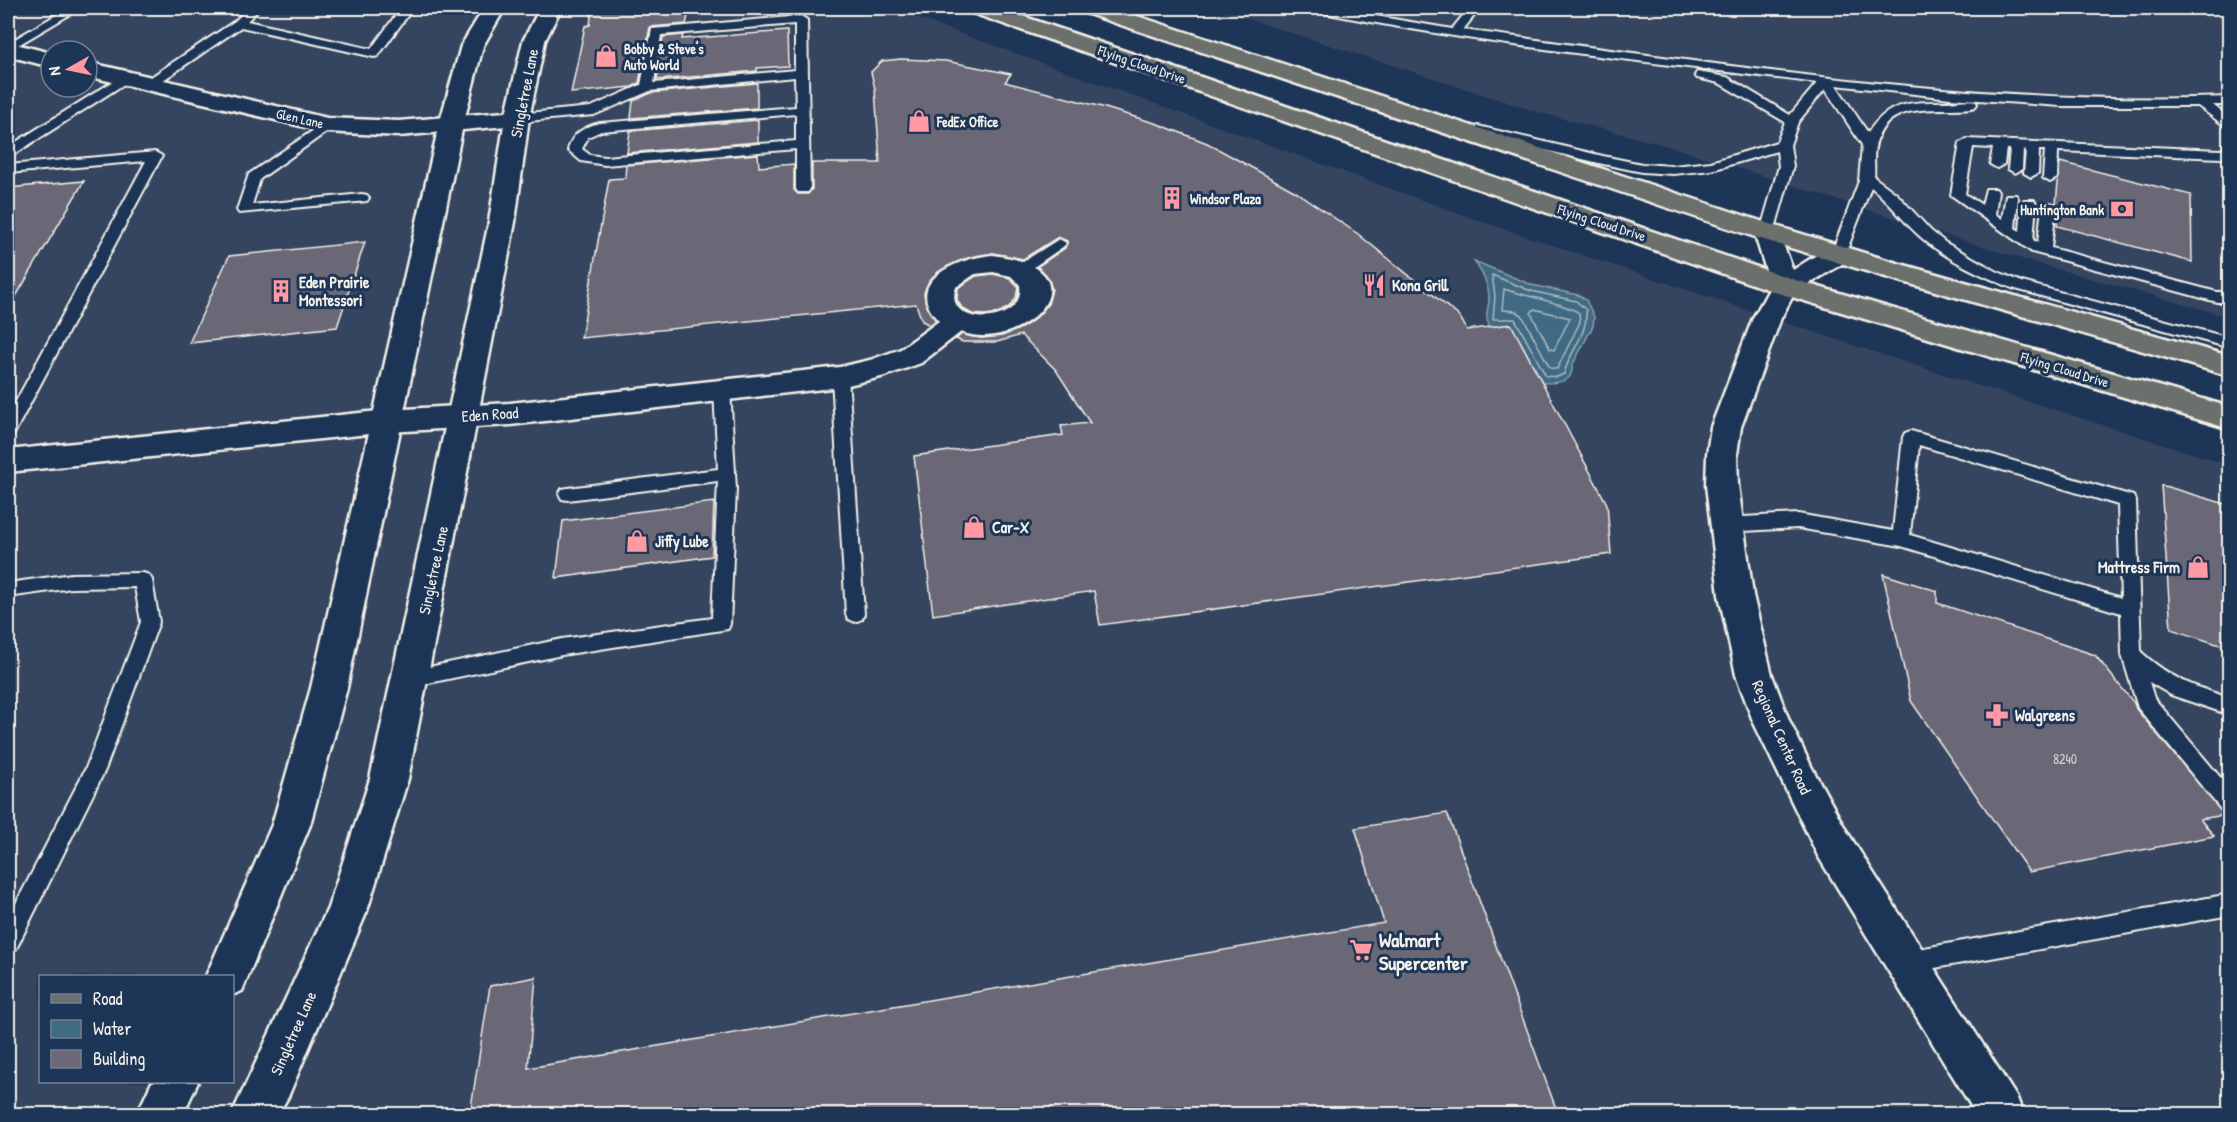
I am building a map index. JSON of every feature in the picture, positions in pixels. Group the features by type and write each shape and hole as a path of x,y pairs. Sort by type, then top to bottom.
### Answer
{"main road":[{"name":"Flying Cloud Drive","path":"980,8 1785,286 2229,418"},
{"path":"1093,8 1838,255 2229,366"}],"street":[{"path":"227,975 291,825 329,688 451,125 472,45 494,8"},
{"name":"Singletree Lane","path":"254,1114 272,1081 347,911 389,779 502,222 517,118 534,41 550,8"},
{"path":"8,48 39,57"},
{"name":"Glen Lane","path":"99,72 327,125 363,130 451,125 517,118"},
{"path":"1767,232 1785,286 1838,255"},
{"path":"993,263 1020,270 1030,277 1035,286 1036,296 1033,306 1013,321 986,327 958,321 941,305 940,294 944,284 952,275 964,268 993,263"},
{"name":"Regional Center Road","path":"1785,286 1767,318 1726,427 1722,454 1726,525 1744,635 1754,675 1771,721 1832,843 2001,1114"},
{"name":"Eden Road","path":"8,460 388,421 510,414 840,376 875,369 911,356 958,321"},
{"path":"159,1114 175,1083"}],"lane":[{"path":"8,48 75,8"},
{"path":"149,84 239,23 254,8"},
{"path":"239,23 374,53 407,8"},
{"path":"1314,8 1455,33 1997,100 2091,104 2229,101"},
{"path":"1455,33 1475,8"},
{"path":"647,87 656,32 801,20 803,189"},
{"path":"1485,36 1574,60 1717,78 1740,89 1792,121"},
{"path":"517,118 594,111 647,87 802,73"},
{"path":"8,152 125,78"},
{"path":"1767,232 1786,166 1783,145 1792,121 1826,80"},
{"path":"1826,80 1869,145"},
{"path":"1838,255 1867,178 1869,145 1881,124 1890,114 1904,108 1950,107 1997,100"},
{"path":"2202,103 2229,126"},
{"path":"802,110 600,128 584,133 579,138 575,150 586,159 605,161 803,144"},
{"path":"594,111 600,128"},
{"path":"1434,120 1642,168 1673,170 1712,166 1783,145"},
{"path":"327,125 254,177 244,210 362,198"},
{"path":"2229,151 2221,154 1967,143 1958,195 2026,242 2044,250 2217,297 2229,297"},
{"path":"1980,159 1983,144"},
{"path":"1997,164 2000,144"},
{"path":"2015,168 2017,145"},
{"path":"2031,173 2033,145"},
{"path":"2050,178 2052,146"},
{"path":"8,169 155,156 8,430"},
{"path":"1867,178 1892,197 1926,234 1941,246 1991,274 2017,285 2229,343"},
{"path":"1974,188 1974,205"},
{"path":"1988,215 1991,192"},
{"path":"2007,228 2011,198"},
{"path":"2026,242 2029,203"},
{"path":"2044,250 2049,207"},
{"path":"1020,270 1059,243"},
{"path":"840,376 855,614"},
{"path":"410,679 561,647 721,624 727,489 722,390"},
{"path":"1901,539 1911,437 2127,501 2132,654 2145,702 2229,805"},
{"path":"568,494 725,474"},
{"path":"1726,525 1798,521 1901,539 2130,608"},
{"path":"8,590 72,581 143,580 150,622 95,770 8,941"},
{"path":"2132,654 2155,676 2178,689 2229,707"},
{"path":"1907,962 1981,946 2229,904"}],"shaded area":[{"path":"8,8 890,8 1477,220 1898,360 2229,465 2229,1114 8,1114"},
{"path":"1214,8 2229,8 2229,317 2025,260 1672,147 1541,113"}],"water":[{"path":"1474,261 1532,285 1578,295 1586,300 1594,317 1593,326 1567,379 1543,383 1511,324 1490,327 1487,315 1488,288"}],"building":[{"name":"Bobby & Steve's Auto World","path":"592,8 690,8 686,24 650,27 639,83 632,87 571,93 585,26 590,25"},
{"path":"787,31 788,66 657,80 663,37 683,35 682,39"},
{"path":"901,59 946,61 1011,74 1005,82 1102,107 1158,124 1207,143 1296,192 1358,234 1460,317 1467,330 1511,324 1607,504 1611,554 1100,625 1094,591 933,615 914,456 1063,435 1061,426 1090,423 1056,370 1021,335 997,342 963,342 956,339 962,334 981,338 1002,336 1021,328 1037,317 1048,304 1052,289 1046,275 1037,267 1065,248 1067,241 1058,237 1023,259 993,253 964,259 938,272 929,281 924,293 927,308 936,320 930,325 922,321 916,304 581,338 609,179 625,178 626,165 758,154 759,167 794,164 794,190 798,194 808,194 812,189 812,163 880,163 875,89 871,72 882,61"},
{"path":"757,83 757,108 631,118 633,101 651,93"},
{"path":"758,120 758,142 627,153 630,131"},
{"name":"Huntington Bank","path":"2060,162 2191,195 2192,262 2057,226 2058,207 2056,203"},
{"path":"84,181 8,310 8,188"},
{"name":"Eden Prairie Montessori","path":"365,242 337,327 189,343 229,256"},
{"path":"993,274 1010,278 1018,286 1016,298 1009,307 998,313 985,315 972,314 962,308 957,300 958,288 976,276"},
{"name":"Mattress Firm","path":"2161,485 2229,505 2229,648 2171,629"},
{"name":"Jiffy Lube","path":"714,502 712,556 556,578 563,521"},
{"name":"Walgreens","path":"1883,574 1937,591 1937,603 2095,655 2134,703 2136,709 2225,815 2200,819 2214,836 2029,872 1911,701"},
{"name":"Walmart Supercenter","path":"1447,813 1558,1114 470,1114 490,986 536,977 528,1068 1384,923 1355,828"}],"place":[{"name":"Bobby & Steve's Auto World","path":"606,56"},
{"name":"FedEx Office","path":"919,121"},
{"name":"Windsor Plaza","path":"1172,198"},
{"name":"Huntington Bank","path":"2122,209"},
{"name":"Kona Grill","path":"1374,285"},
{"name":"Eden Prairie Montessori","path":"281,291"},
{"name":"Car-X","path":"974,527"},
{"name":"Jiffy Lube","path":"637,541"},
{"name":"Mattress Firm","path":"2198,567"},
{"name":"Walgreens","path":"1997,715"},
{"name":"Walmart Supercenter","path":"1361,950"}]}
